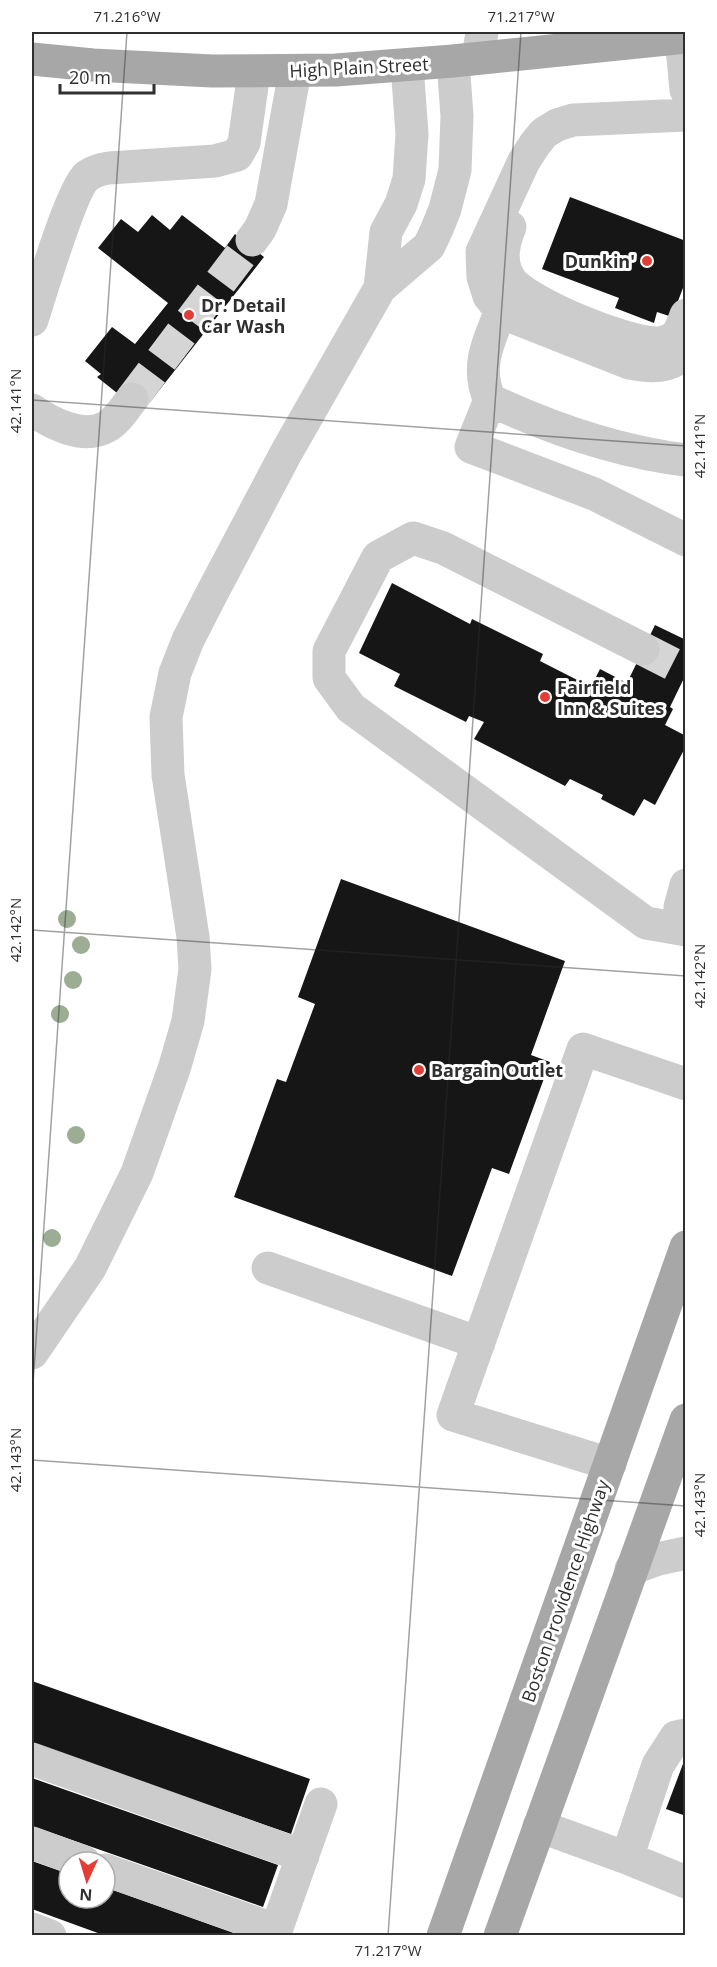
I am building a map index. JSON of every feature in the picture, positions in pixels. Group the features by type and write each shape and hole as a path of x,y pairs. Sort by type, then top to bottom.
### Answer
{"main road":[{"name":"High Plain Street","path":"32,58 144,68 254,72 295,71 407,65 471,50 683,37"},
{"name":"Boston Providence Highway","path":"443,1935 686,1247"},
{"path":"500,1935 686,1420"}],"lane":[{"path":"683,37 686,90"},
{"path":"32,1353 90,1268 137,1173 174,1069 188,1020 195,969 193,937 168,775 166,717 177,667 211,595 281,463 380,288 429,246 445,208 455,170 457,116 471,50"},
{"path":"380,288 386,232 401,204 409,179 412,134 407,65"},
{"path":"252,240 260,229 271,204 295,71"},
{"path":"32,320 70,208 86,177 98,170 109,168 215,161 237,155 244,143 254,72"},
{"path":"686,116 573,120 557,125 544,133 524,160 482,252 481,267 489,296 501,311 629,363 661,366 674,362 686,352"},
{"path":"686,132 593,133 565,138 546,155 534,176 506,236 502,252 503,266 509,278 524,294 616,334 649,344 665,342 679,333 686,315"},
{"path":"501,311 491,334 482,373 483,386 490,400 533,420 650,455 686,460"},
{"path":"32,410 55,424 72,430 88,430 105,428 117,419 132,399"},
{"path":"490,400 471,447 594,494 686,540"},
{"path":"643,649 443,548 413,538 378,557 328,651 329,678 351,708 646,923 683,929 680,907 686,885"},
{"path":"609,1464 453,1415 583,1049 686,1084"},
{"path":"268,1268 479,1343"},
{"path":"631,1569 658,1559 686,1554"},
{"path":"627,1858 658,1765 676,1737 686,1735"},
{"path":"32,1759 303,1856"},
{"path":"117,1874 275,1933 321,1804"},
{"path":"539,1826 686,1882"},
{"path":"32,1843 57,1852"},
{"path":"32,1929 50,1935"}],"building":[{"path":"570,197 686,241 686,280 672,317 657,312 654,323 615,308 619,298 542,269"},
{"name":"Dr. Detail Car Wash","path":"152,215 170,230 182,215 225,248 235,234 264,257 150,402 145,398 117,393 97,377 101,374 85,361 112,327 135,344 168,303 98,248 121,219 138,232"},
{"name":"Fairfield Inn & Suites","path":"392,583 470,624 472,619 543,654 540,661 591,687 600,669 627,683 655,625 686,640 686,674 670,707 673,709 665,725 686,736 686,746 655,805 644,799 634,816 601,799 603,795 570,779 565,786 474,739 484,722 469,716 466,722 394,686 400,674 359,653"},
{"name":"Bargain Outlet","path":"341,879 565,961 531,1055 550,1062 509,1174 492,1168 452,1276 234,1197 277,1079 286,1082 315,1004 298,997"},
{"path":"32,1681 310,1779 291,1834 32,1744"},
{"path":"686,1756 686,1816 666,1809"},
{"path":"32,1778 278,1865 263,1907 117,1856 117,1850 100,1850 32,1826"},
{"path":"32,1861 57,1870 57,1910 117,1910 117,1891 242,1936 106,1936 32,1909"}],"tunnel":[{"path":"132,399 252,240"},
{"path":"643,649 686,671"}],"place":[{"name":"Dunkin'","path":"647,261"},
{"name":"Dr. Detail Car Wash","path":"189,315"},
{"name":"Fairfield Inn & Suites","path":"545,697"},
{"name":"Bargain Outlet","path":"419,1070"}]}
